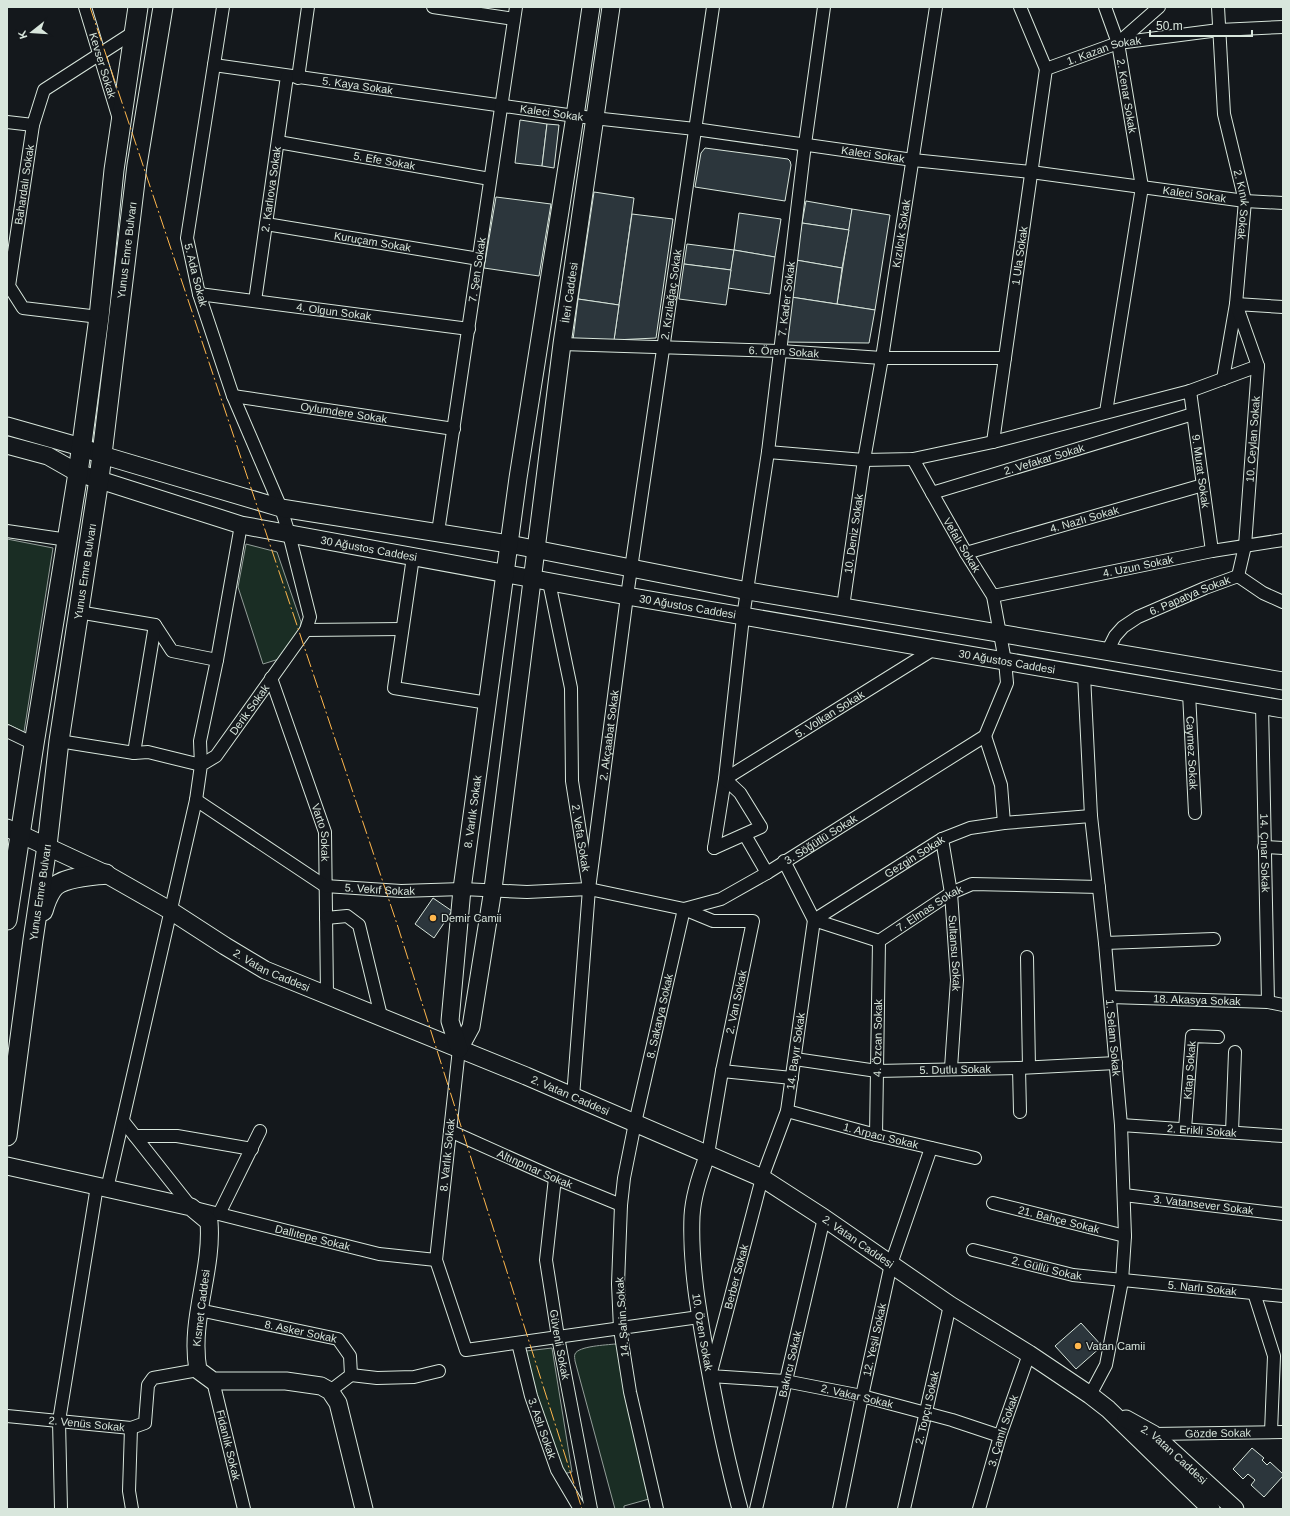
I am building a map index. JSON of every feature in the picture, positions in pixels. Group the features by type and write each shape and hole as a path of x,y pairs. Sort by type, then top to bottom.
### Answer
{"main road":[{"name":"Yunus Emre Bulvarı","path":"7,920 14,832 34,744 78,473 99,317 114,170 138,7"},
{"name":"Yunus Emre Bulvarı","path":"7,1136 47,846 59,741 99,479 137,165 164,7"},
{"name":"İleri Caddesi","path":"505,575 575,116 590,7"},
{"name":"İleri Caddesi","path":"532,579 562,344 611,7"},
{"name":"30 Ağustos Caddesi","path":"7,426 281,508 537,549 629,582 743,617 1283,709"},
{"name":"30 Ağustos Caddesi","path":"7,446 48,456 78,473 242,524 505,575 549,582 629,582 748,591 1283,681"},
{"name":"8. Varlık Sokak","path":"459,1049 450,1021 462,889 505,575"},
{"name":"8. Varlık Sokak","path":"459,1049 471,1027 493,890 532,579"},
{"name":"2. Vatan Caddesi","path":"14,832 106,874 171,911 265,970 381,1016 573,1096 762,1178 824,1218 950,1305 1029,1354 1090,1395 1108,1409 1211,1509"},
{"path":"33,940 52,889 64,881 80,877 106,874"},
{"name":"Kısmet Caddesi","path":"7,1166 191,1207 209,1222 210,1237 199,1310 195,1354 198,1370"},
{"path":"198,1370 213,1381 286,1381 321,1386 330,1391 338,1403 364,1509"},
{"name":"2. Vatan Caddesi","path":"1108,1409 1153,1434 1235,1509"}],"street":[{"name":"Kevser Sokak","path":"85,7 120,124"},
{"name":"5. Ada Sokak","path":"223,7 187,238 199,294 233,396 281,508"},
{"name":"2. Karlıova Sokak","path":"255,302 278,142 308,7"},
{"path":"433,7 514,20"},
{"name":"7. Şen Sokak","path":"438,532 516,7"},
{"name":"2. Kızılağaç Sokak","path":"629,582 713,7"},
{"name":"7. Kader Sokak","path":"748,591 768,452 805,144 824,7"},
{"name":"Kızılcık Sokak","path":"864,460 882,358 936,7"},
{"path":"1020,7 1046,69"},
{"name":"2. Kenar Sokak","path":"1104,7 1118,43 1142,187 1106,412"},
{"path":"1118,43 1159,7"},
{"name":"2. Kınık Sokak","path":"1218,7 1224,114 1245,201 1236,304 1223,379"},
{"name":"1. Kazan Sokak","path":"1046,69 1118,43 1219,30 1283,27"},
{"name":"Bahardalı Sokak","path":"99,317 23,308 9,286 33,125 44,90 134,32"},
{"name":"5. Kaya Sokak","path":"214,65 501,106"},
{"name":"1 Ula Sokak","path":"993,442 1046,69"},
{"name":"Kaleci Sokak","path":"501,106 595,119 695,129 913,160 1031,172 1245,201 1283,203"},
{"path":"7,122 33,125"},
{"name":"5. Efe Sokak","path":"278,142 490,180"},
{"name":"Kuruçam Sokak","path":"266,224 479,259"},
{"name":"4. Olgun Sokak","path":"199,294 469,329"},
{"path":"1236,304 1283,307"},
{"name":"10. Ceylan Sokak","path":"1236,304 1258,366 1245,546 1238,576"},
{"name":"6. Ören Sokak","path":"562,344 664,346 882,358 1005,358"},
{"path":"768,452 864,460 913,460 993,442 1190,391 1258,366"},
{"name":"9. Murat Sokak","path":"1190,391 1212,551"},
{"name":"Oylumdere Sokak","path":"233,396 454,429"},
{"name":"2. Vefakar Sokak","path":"932,493 1193,414"},
{"name":"10. Deniz Sokak","path":"843,607 864,460"},
{"path":"913,460 932,493"},
{"name":"4. Nazlı Sokak","path":"966,553 1203,485"},
{"name":"Vefalı Sokak","path":"932,493 966,553 993,596"},
{"name":"Derik Sokak","path":"201,765 216,756 306,630 310,617 290,534 281,508"},
{"path":"61,1509 59,1422 102,1187 123,1121 196,800 201,765 200,741 217,660 242,524"},
{"path":"7,531 68,540"},
{"name":"4. Uzun Sokak","path":"993,596 1212,551 1283,540"},
{"path":"413,557 394,688 488,703"},
{"name":"6. Papatya Sokak","path":"1107,652 1123,627 1138,617 1205,588 1238,576 1263,592 1283,602"},
{"name":"2. Vefa Sokak","path":"549,582 571,688 572,781 589,889 573,1096"},
{"name":"2. Akçaabat Sokak","path":"589,889 629,582"},
{"path":"725,779 740,793 761,827 714,848 725,779 743,617 748,591"},
{"path":"993,596 1001,634 1007,683 985,736 1001,785 1004,823"},
{"path":"78,612 155,625 172,651 217,660"},
{"path":"134,753 155,625"},
{"path":"306,630 402,630"},
{"name":"5. Volkan Sokak","path":"725,779 934,649"},
{"name":"1. Selam Sokak","path":"1084,675 1091,816 1105,943 1121,1125 1125,1236 1122,1281 1106,1365 1090,1395"},
{"name":"Varto Sokak","path":"271,678 325,832 327,995"},
{"name":"Caymez Sokak","path":"1190,693 1195,813"},
{"name":"14. Çınar Sokak","path":"1262,705 1268,1002"},
{"path":"7,731 34,744"},
{"name":"3. Söğütlü Sokak","path":"589,889 684,909 721,899 767,873 985,736"},
{"path":"59,741 134,753 148,752 201,765"},
{"name":"5. Vekıf Sokak","path":"196,800 325,886 401,891 462,889 527,892 589,889"},
{"name":"Gezgin Sokak","path":"814,920 942,839 970,828 1004,823 1091,816"},
{"path":"745,835 767,873"},
{"name":"Sultansu Sokak","path":"942,839 951,893 957,980 952,1068"},
{"path":"1264,847 1283,848"},
{"path":"784,862 814,920 879,941"},
{"name":"7. Elmas Sokak","path":"879,941 951,893 972,884 1099,886"},
{"name":"2. Van Sokak","path":"684,909 713,921 753,921 722,1071 708,1154"},
{"name":"8. Sakarya Sokak","path":"635,1123 684,909"},
{"path":"326,918 347,916 359,925 381,1016"},
{"name":"14. Bayır Sokak","path":"762,1178 787,1111 814,920"},
{"path":"1105,943 1214,939"},
{"name":"4. Özcan Sokak","path":"876,1135 879,941"},
{"path":"1020,1112 1024,1067 1027,957"},
{"name":"18. Akasya Sokak","path":"1110,997 1268,1002 1283,1005"},
{"name":"Kitap Sokak","path":"1185,1129 1192,1036 1218,1037"},
{"name":"8. Varlık Sokak","path":"436,1260 459,1049"},
{"path":"1232,1132 1235,1052"},
{"name":"5. Dutlu Sokak","path":"795,1059 877,1071 1116,1063"},
{"path":"722,1071 792,1078"},
{"name":"1. Arpacı Sokak","path":"787,1111 876,1135 975,1158"},
{"path":"123,1121 191,1207"},
{"name":"14. Şahin Sokak","path":"635,1123 624,1178 621,1205 618,1284 620,1329 630,1392 657,1509"},
{"name":"2. Erikli Sokak","path":"1121,1125 1283,1136"},
{"path":"218,1214 260,1131"},
{"name":"Altınpınar Sokak","path":"450,1131 621,1205"},
{"path":"135,1136 177,1136 252,1149"},
{"name":"12. Yeşil Sokak","path":"839,1509 891,1264 931,1148"},
{"name":"10. Özen Sokak","path":"708,1154 700,1174 692,1215 693,1261 699,1317 710,1376 726,1457 740,1509"},
{"name":"Güvenli Sokak","path":"556,1178 546,1260 558,1337 591,1509"},
{"name":"Berber Sokak","path":"710,1376 762,1178"},
{"name":"3. Vatansever Sokak","path":"1124,1195 1283,1214"},
{"name":"21. Bahçe Sokak","path":"993,1203 1125,1236"},
{"name":"Dallıtepe Sokak","path":"191,1207 379,1254 436,1260"},
{"name":"Bakırcı Sokak","path":"756,1509 824,1218"},
{"name":"2. Güllü Sokak","path":"973,1250 1073,1275 1122,1281"},
{"path":"436,1260 466,1350 699,1317"},
{"name":"5. Narlı Sokak","path":"1122,1281 1283,1296"},
{"path":"1254,1294 1279,1356 1277,1432"},
{"name":"2. Topçu Sokak","path":"904,1509 927,1413 950,1305"},
{"name":"8. Asker Sokak","path":"199,1310 338,1339 350,1356 350,1375"},
{"name":"3. Aslı Sokak","path":"518,1343 531,1396 557,1470 580,1509"},
{"name":"3. Çamlı Sokak","path":"979,1509 1000,1436 1029,1354"},
{"name":"2. Venüs Sokak","path":"7,1416 131,1428 145,1424 148,1385 153,1378 198,1370"},
{"path":"330,1391 350,1375 377,1378 414,1377 439,1371"},
{"name":"2. Vakar Sokak","path":"710,1376 786,1380 862,1396 927,1413 1000,1436"},
{"name":"Fidanlık Sokak","path":"213,1381 244,1509"},
{"path":"131,1428 129,1491 132,1509"},
{"name":"Gözde Sokak","path":"1153,1434 1277,1432"}],"green space":[{"path":"7,539 53,548 24,732 7,724"},
{"path":"246,544 277,552 301,622 299,634 279,659 263,664 238,587"},
{"path":"620,1345 649,1499 624,1506 624,1509 615,1509 575,1361 575,1354 581,1349 593,1346"},
{"path":"552,1348 572,1472 563,1474 538,1403 526,1351"}],"building":[{"path":"520,120 547,124 542,166 515,163"},
{"path":"547,124 559,125 554,168 542,166"},
{"path":"705,148 788,159 791,165 785,201 695,187 701,153"},
{"path":"594,192 634,198 619,305 578,299"},
{"path":"496,197 551,204 539,276 484,268"},
{"path":"806,201 852,209 849,230 802,223"},
{"path":"852,209 890,215 875,310 837,304"},
{"path":"739,213 781,219 775,257 734,250"},
{"path":"632,214 673,219 656,338 614,340"},
{"path":"802,223 849,230 842,268 796,260"},
{"path":"687,244 734,250 731,270 684,264"},
{"path":"734,250 775,257 770,294 728,288"},
{"path":"796,260 842,268 837,304 791,297"},
{"path":"684,264 731,270 726,305 679,299"},
{"path":"791,297 875,310 869,343 785,342"},
{"path":"578,299 619,305 614,340 573,340"},
{"name":"Demir Camii","path":"433,898 452,911 434,938 415,924"},
{"name":"Vatan Camii","path":"1081,1323 1102,1346 1076,1369 1055,1346"},
{"path":"1252,1448 1264,1458 1262,1460 1267,1465 1270,1462 1283,1474 1283,1476 1264,1497 1251,1485 1255,1480 1248,1474 1243,1479 1233,1469"}],"power":[{"path":"90,7 398,927 582,1509"}],"place":[{"name":"Demir Camii","path":"433,918"},
{"name":"Vatan Camii","path":"1078,1346"}]}
